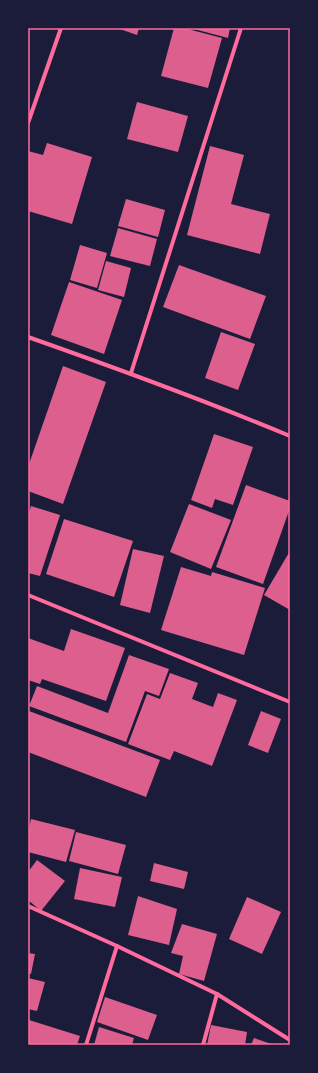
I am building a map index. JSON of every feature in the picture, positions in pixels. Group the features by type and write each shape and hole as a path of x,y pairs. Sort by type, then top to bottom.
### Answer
{"street":[{"path":"28,123 62,28"},
{"path":"131,373 240,28"},
{"path":"28,337 131,373 233,412 290,436"},
{"path":"28,595 290,702"},
{"path":"28,906 117,946 217,994 290,1040"},
{"path":"86,1045 117,946"},
{"path":"203,1045 217,994"}],"building":[{"path":"117,28 139,28 137,35"},
{"path":"174,28 184,28 222,38 208,88 161,76"},
{"path":"190,28 230,28 228,38"},
{"path":"137,102 188,116 178,152 127,139"},
{"path":"47,143 92,157 72,224 28,211 28,151 43,155"},
{"path":"210,146 244,155 231,204 270,214 260,254 187,235"},
{"path":"126,199 165,210 158,237 118,226"},
{"path":"118,228 157,239 150,266 110,256"},
{"path":"80,245 107,253 97,288 70,280"},
{"path":"106,261 131,268 124,297 98,290"},
{"path":"179,265 266,296 250,339 163,307"},
{"path":"69,282 122,300 104,354 51,335"},
{"path":"221,332 255,344 238,390 205,378"},
{"path":"63,366 106,382 63,504 28,491 28,467"},
{"path":"214,434 253,447 233,505 215,499 212,508 191,500"},
{"path":"246,485 290,501 290,508 263,584 216,567"},
{"path":"189,504 231,520 211,569 170,552"},
{"path":"31,506 60,515 40,576 28,573 28,516"},
{"path":"64,519 133,541 114,597 46,574"},
{"path":"133,549 164,556 150,613 120,605"},
{"path":"290,551 290,610 264,595"},
{"path":"181,567 211,576 212,572 265,588 244,655 161,630"},
{"path":"71,629 125,648 106,701 42,679 40,684 28,680 28,638 64,651"},
{"path":"129,655 169,669 159,696 145,691 126,742 29,706 37,686 108,713"},
{"path":"170,673 198,683 192,699 213,707 218,693 237,700 212,766 174,751 170,760 128,744 147,694 160,699"},
{"path":"29,711 160,760 146,797 28,752"},
{"path":"261,711 281,719 268,753 248,745"},
{"path":"31,819 75,830 66,862 28,852 28,833"},
{"path":"76,832 126,845 118,874 69,861"},
{"path":"37,860 65,881 41,911 28,900 28,872"},
{"path":"154,863 188,872 184,889 150,881"},
{"path":"80,868 122,877 115,907 74,899"},
{"path":"138,896 177,909 169,945 128,935"},
{"path":"247,897 281,912 262,954 229,939"},
{"path":"182,924 217,934 204,981 179,974 183,956 171,953"},
{"path":"28,953 35,954 31,974 28,973"},
{"path":"28,978 45,982 37,1011 28,1009"},
{"path":"105,997 157,1015 148,1040 97,1022"},
{"path":"29,1020 80,1036 77,1045 28,1045"},
{"path":"211,1025 247,1032 245,1045 207,1045"},
{"path":"99,1027 134,1038 132,1045 94,1045"},
{"path":"254,1038 274,1045 251,1045"}]}
